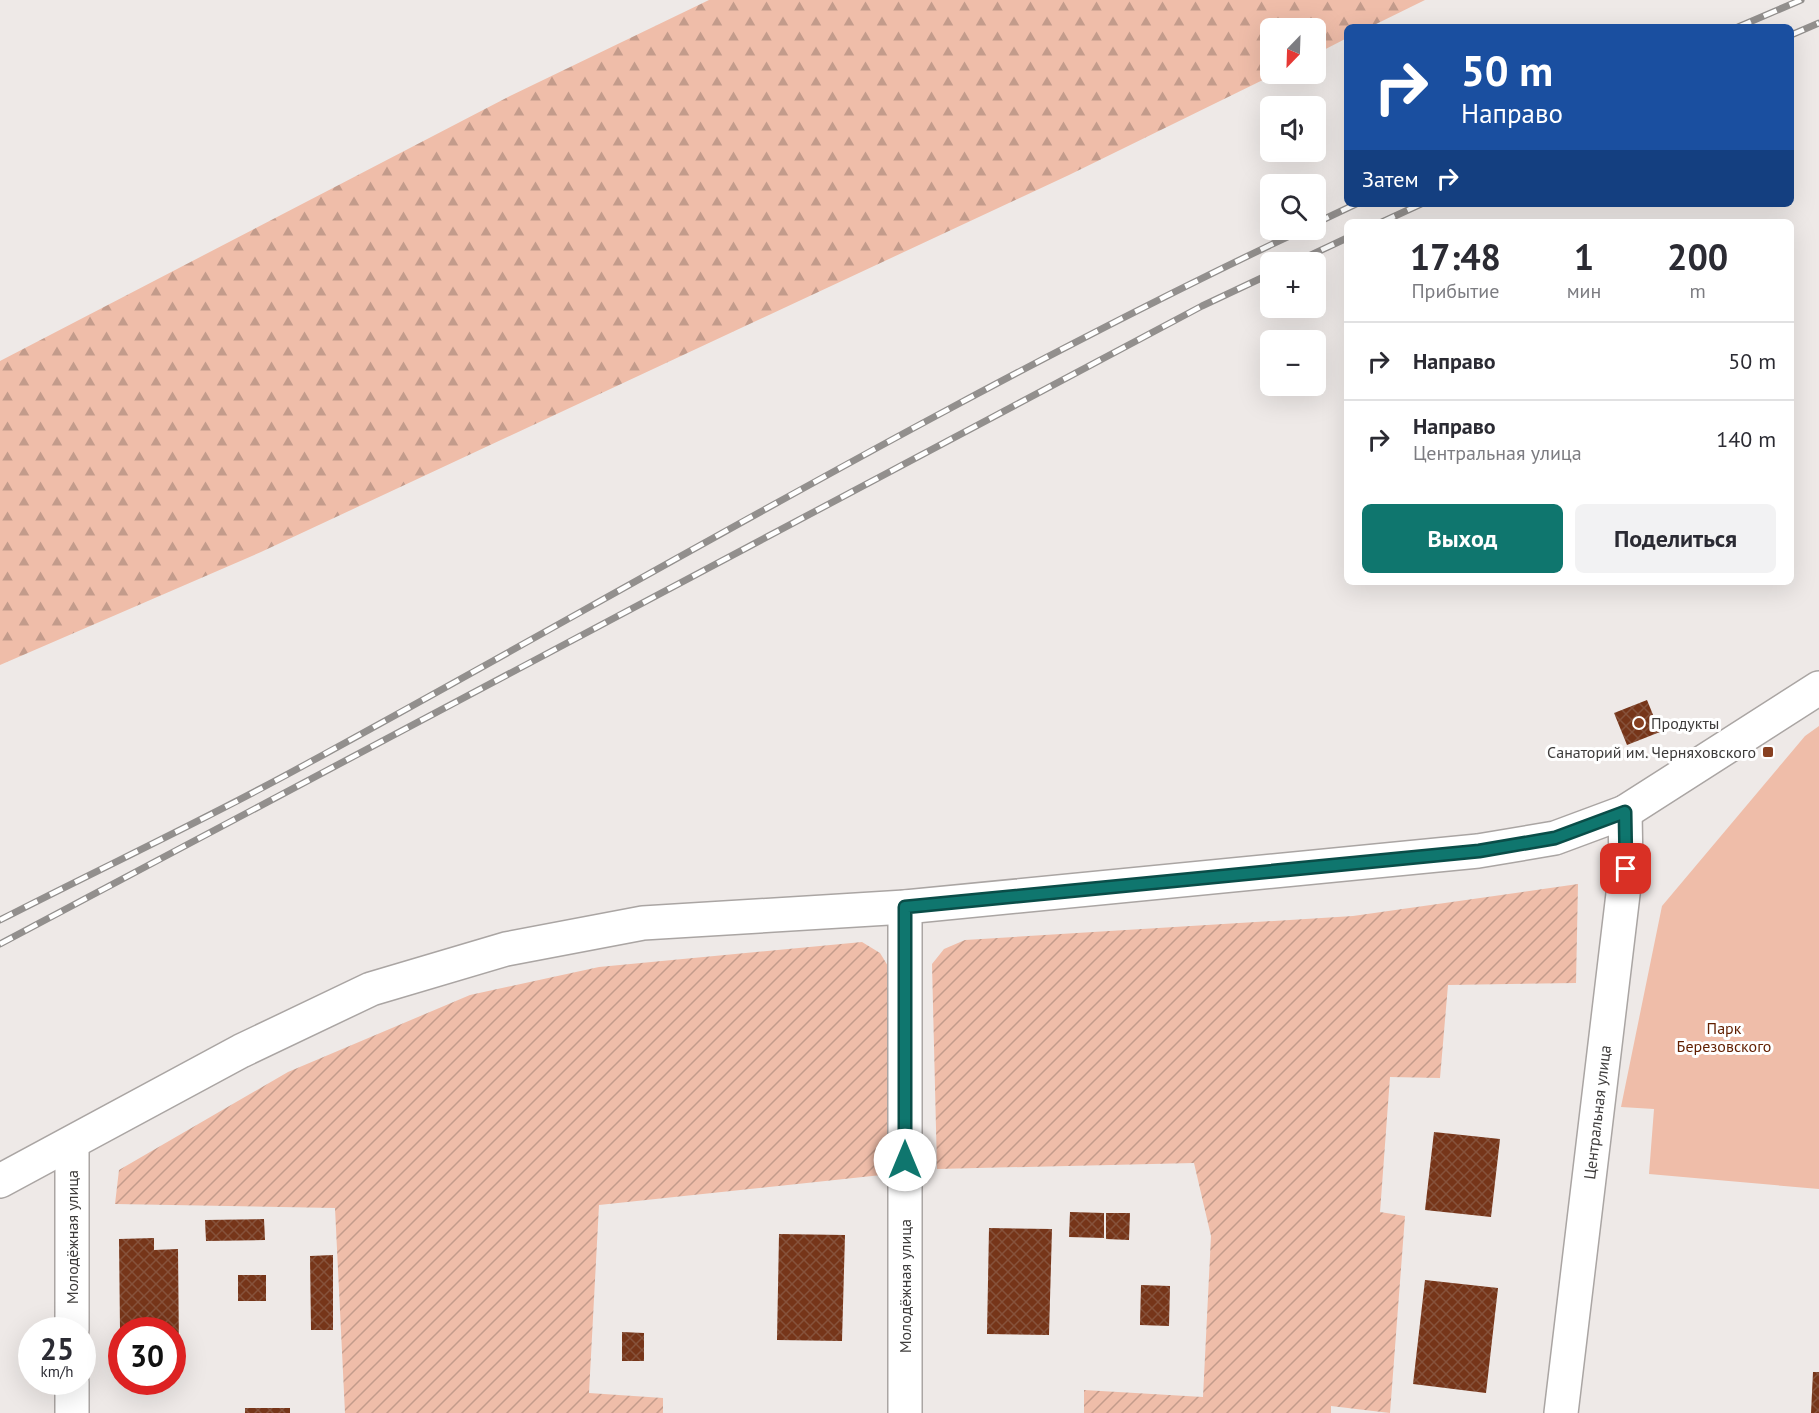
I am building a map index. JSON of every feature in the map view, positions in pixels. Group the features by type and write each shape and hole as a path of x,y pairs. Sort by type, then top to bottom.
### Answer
{"main road":[{"path":"0,1181 241,1051 371,990 506,949 643,923 905,907 1479,851 1555,838 1625,812 1819,688"},
{"name":"Центральная улица","path":"1561,1413 1626,869 1625,812"},
{"name":"Молодёжная улица","path":"904,1413 905,907"},
{"name":"Молодёжная улица","path":"72,1144 72,1317"},
{"path":"72,1395 72,1413"}],"green space":[{"path":"709,0 1425,0 1376,24 1344,24 1344,40 1326,49 1326,18 1260,18 1260,81 1069,175 261,552 0,665 0,361 510,96"},
{"name":"Парк Березовского","path":"1819,726 1819,1189 1649,1174 1654,1109 1621,1107 1662,906 1805,736"},
{"path":"1578,884 1576,983 1448,985 1440,1078 1390,1077 1380,1212 1405,1216 1390,1413 1331,1406 1331,1413 1084,1413 1084,1390 1203,1397 1211,1236 1194,1163 937,1169 932,964 944,949 965,940 1353,916"},
{"path":"862,942 880,953 891,971 891,1174 599,1205 589,1393 663,1398 663,1413 345,1413 335,1208 115,1204 119,1170 288,1072 470,995 599,967"}],"building":[{"path":"1647,700 1660,732 1627,745 1614,713"},
{"path":"1434,1132 1500,1139 1491,1217 1425,1210"},
{"path":"1070,1212 1104,1213 1104,1238 1069,1237"},
{"path":"1106,1213 1130,1213 1129,1240 1106,1239"},
{"path":"264,1219 265,1240 206,1241 205,1220"},
{"path":"989,1228 1052,1229 1049,1335 987,1334"},
{"path":"779,1234 845,1235 842,1341 777,1340"},
{"path":"154,1238 154,1250 178,1249 179,1317 120,1317 119,1239"},
{"path":"333,1255 333,1330 311,1330 310,1256"},
{"path":"238,1275 266,1275 266,1301 238,1301"},
{"path":"1425,1280 1498,1288 1486,1393 1413,1384"},
{"path":"1141,1285 1170,1286 1169,1326 1140,1325"},
{"path":"622,1332 644,1333 644,1361 622,1361"},
{"path":"1813,1372 1819,1372 1819,1413 1811,1413"},
{"path":"245,1408 290,1408 290,1413 245,1413"}],"railway":[{"path":"1745,24 1801,0"},
{"path":"1794,34 1819,23"},
{"path":"1326,218 1350,207"},
{"path":"1388,219 1414,207"},
{"path":"1317,252 1344,239"},
{"path":"0,920 272,783 803,488 1050,355 1281,240"},
{"path":"0,944 1202,306 1260,279"}],"place":[{"name":"Продукты","path":"1639,723"},
{"name":"Санаторий им. Черняховского","path":"1768,752"}],"route":[{"path":"905,1160 905,907 1479,851 1555,838 1625,812 1626,869"}]}
